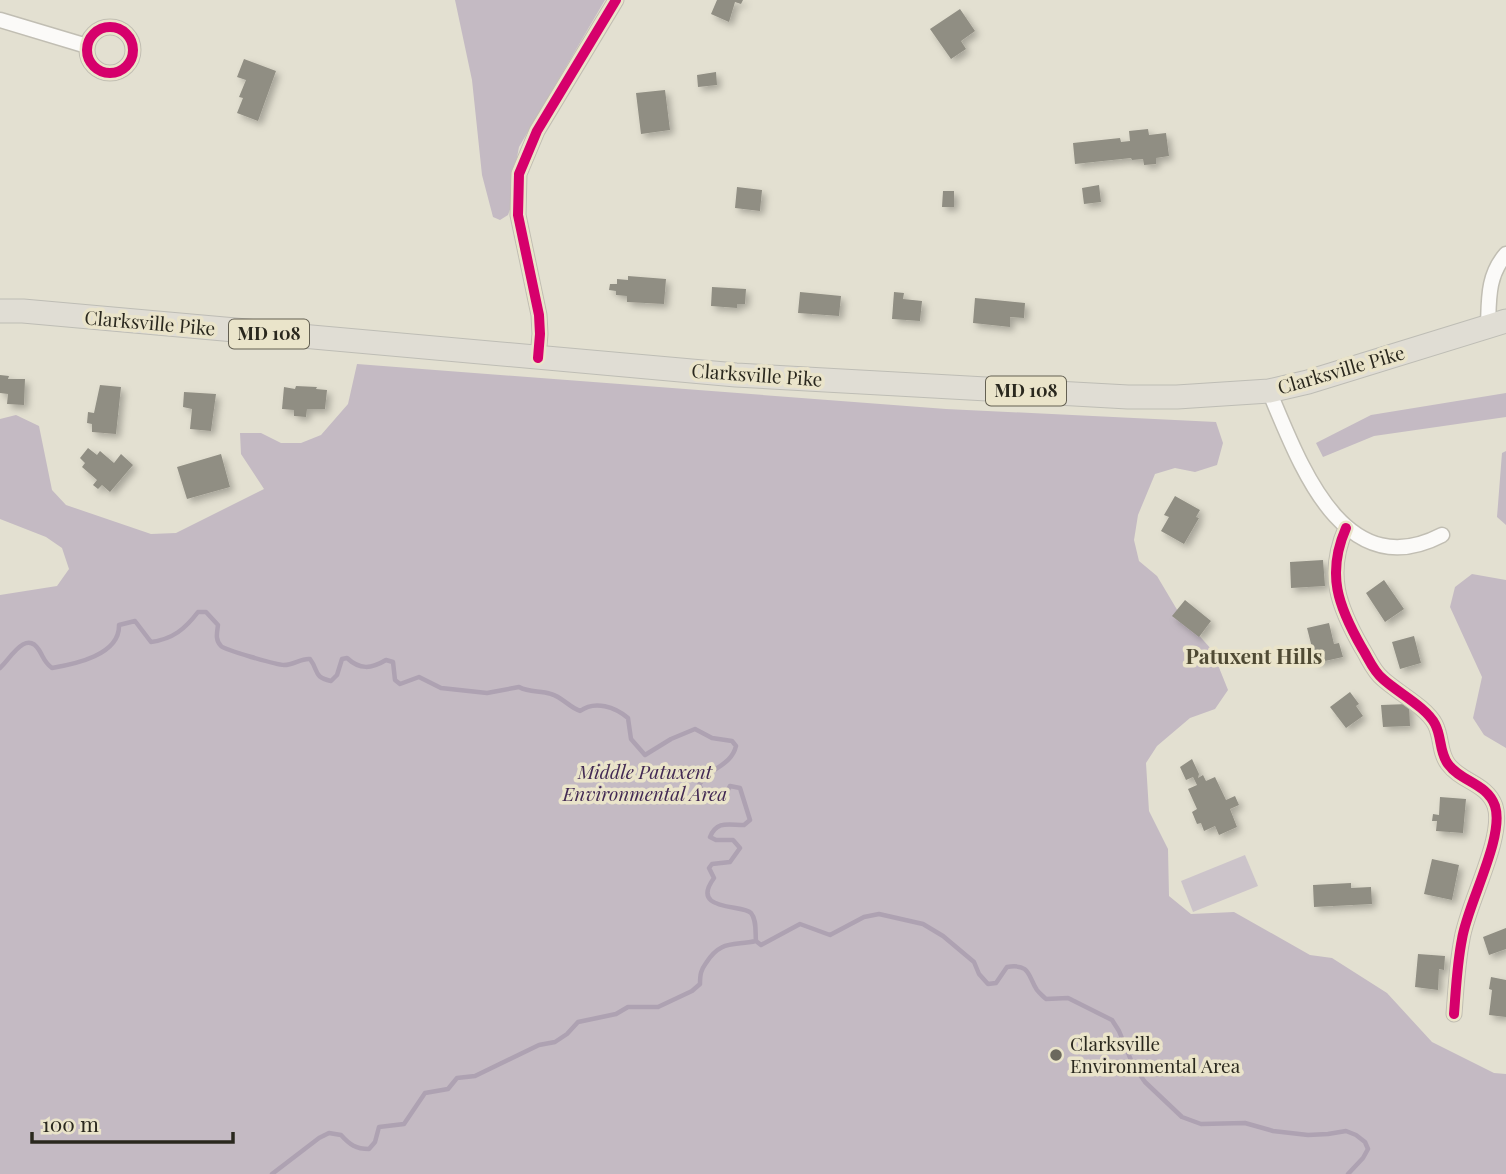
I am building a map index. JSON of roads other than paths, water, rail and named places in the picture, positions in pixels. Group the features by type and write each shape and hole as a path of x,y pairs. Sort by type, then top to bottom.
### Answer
{"main road":[{"name":"Clarksville Pike","path":"0,311 736,375 1128,397 1269,391 1308,382 1497,324"}],"street":[{"path":"538,358 539,315 518,215 519,174 537,131 616,0"},
{"path":"0,20 88,46"},
{"path":"1497,324 1490,282 1495,268 1506,254"},
{"path":"1269,391 1317,491 1346,528 1371,541 1400,548 1423,545 1442,535"},
{"path":"1346,528 1337,549 1336,588 1352,631 1380,677 1428,715 1435,724 1443,756 1449,765 1481,787 1494,804 1497,816 1494,838 1462,939 1454,1014"}],"waterway":[{"path":"0,668 24,644 34,644 52,668 84,661 104,651 112,644 119,625 135,621 151,642 159,641 183,628 198,612 206,612 218,625 217,639 221,646 279,664 288,665 310,659 319,675 331,681 337,675 342,659 347,658 356,665 366,667 386,660 393,662 395,680 400,684 419,677 441,688 487,693 519,687 555,695 580,711 598,705 611,708 628,718 631,739 645,755 671,739 695,729 712,738 732,741 736,746 729,759 699,785 706,794 715,798 723,795 730,786 740,788 750,820 744,825 720,826 710,837 716,840 733,840 740,848 730,862 712,864 709,868 714,878 708,889 708,897 720,905 751,913 755,923 756,941 761,945 800,924 830,935 864,917 879,914 923,924 943,936 974,962 979,974 988,984 996,983 1007,967 1021,967 1028,972 1037,990 1046,999 1068,998 1112,1020 1133,1065 1145,1082 1182,1117 1201,1124 1245,1123 1273,1131 1308,1135 1346,1131 1356,1135 1365,1142 1368,1149 1348,1174"},
{"path":"272,1174 329,1133 341,1135 350,1144 369,1149 375,1142 379,1127 404,1124 425,1093 448,1089 457,1078 475,1076 539,1045 555,1042 578,1022 616,1014 628,1007 658,1007 692,991 700,984 703,968 711,956 722,947 756,941"}],"place":[{"name":"Clarksville Environmental Area","path":"1056,1055"}],"district":[{"name":"Patuxent Hills","path":"1254,657"}],"park label":[{"name":"Middle Patuxent Environmental Area","path":"645,783"}]}
